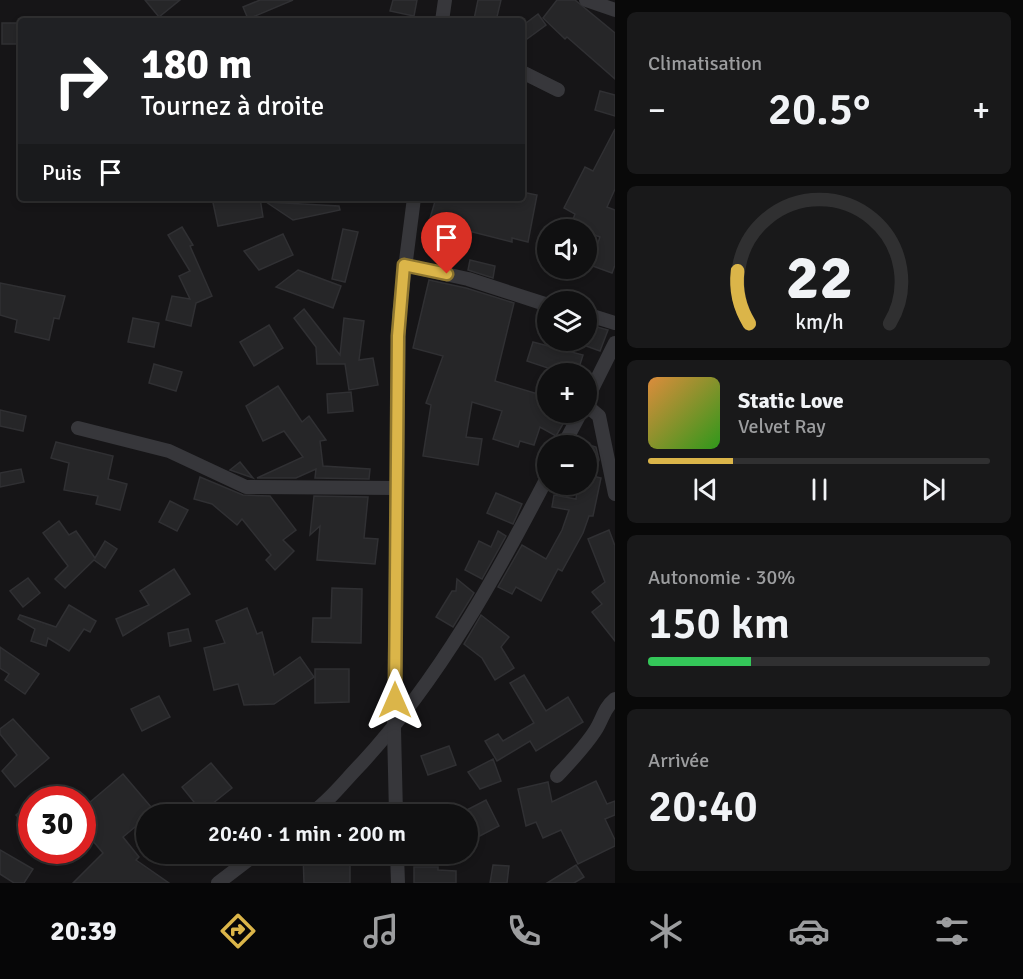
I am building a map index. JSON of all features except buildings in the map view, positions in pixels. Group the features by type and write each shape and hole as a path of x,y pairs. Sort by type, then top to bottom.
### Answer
{"street":[{"path":"442,18 445,0"},
{"path":"586,0 615,10"},
{"path":"525,74 558,90"},
{"path":"396,804 394,729 399,315 414,201"},
{"path":"404,265 468,279 537,301"},
{"path":"597,317 615,323"},
{"path":"597,380 615,343"},
{"path":"597,414 615,494"},
{"path":"78,428 169,451 246,488 396,488"},
{"path":"320,804 394,729 442,662 501,566 538,495"},
{"path":"557,776 579,754 598,728 603,710 615,699"},
{"path":"218,883 243,864"},
{"path":"397,864 398,883"}],"route":[{"path":"395,700 398,336 404,265 447,274"}]}
